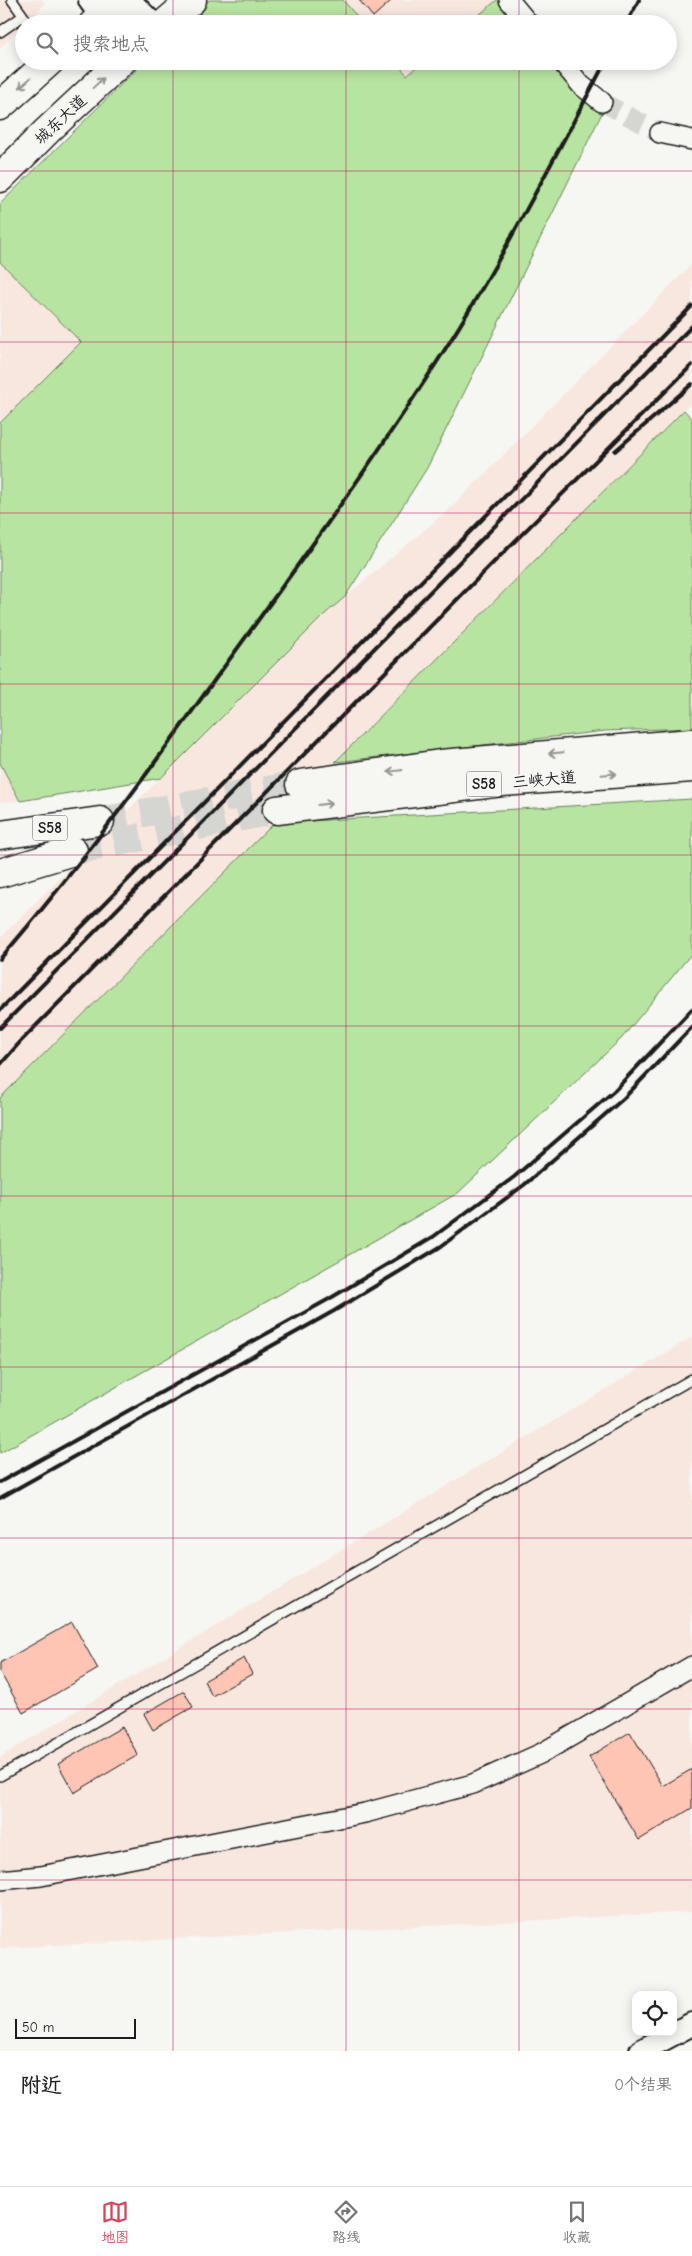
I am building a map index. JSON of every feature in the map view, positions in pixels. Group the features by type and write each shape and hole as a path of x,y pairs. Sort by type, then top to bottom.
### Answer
{"main road":[{"path":"126,0 141,15"},
{"path":"174,15 192,0"},
{"path":"0,106 40,70"},
{"name":"城东大道","path":"0,178 112,70"},
{"name":"三峡大道","path":"300,784 440,764 692,743"},
{"name":"三峡大道","path":"277,810 502,782 692,768"},
{"name":"S58","path":"0,835 100,821"},
{"name":"S58","path":"0,859 73,851 0,873"}],"street":[{"path":"509,0 522,15"},
{"path":"568,70 581,86 602,102"},
{"path":"660,133 692,140"},
{"path":"0,1880 41,1876 365,1813 473,1784 542,1753 692,1666"},
{"path":"641,2051 692,2024"}],"lane":[{"path":"12,0 22,15"},
{"path":"0,32 15,22"},
{"path":"0,1776 692,1378"}],"shaded area":[{"path":"0,0 43,0 45,4 34,15 15,15 15,33 0,48"},
{"path":"343,0 497,0 479,15 356,15"},
{"path":"402,70 412,70 406,75"},
{"path":"0,262 81,342 0,423"},
{"path":"692,264 692,402 0,1098 0,938 326,613 454,505"},
{"path":"0,763 20,801 0,802"},
{"path":"692,1337 692,1912 0,1948 0,1757"}],"green space":[{"path":"209,0 343,0 356,15 193,15"},
{"path":"497,0 503,0 515,15 479,15"},
{"path":"136,70 403,70 407,75 413,70 562,70 604,109 427,468 345,597 326,613 161,778 20,801 0,763 0,423 81,342 0,262 0,204"},
{"path":"684,410 692,419 692,728 605,731 335,762"},
{"path":"692,799 692,953 622,1038 458,1193 0,1453 0,1098 274,823"}],"building":[{"path":"359,0 392,0 375,15 371,15"},
{"path":"72,1622 98,1669 23,1713 0,1672 0,1663"},
{"path":"244,1658 252,1674 212,1696 204,1681"},
{"path":"184,1691 193,1707 153,1730 144,1714"},
{"path":"122,1727 138,1755 74,1793 58,1764"},
{"path":"630,1732 663,1786 692,1769 692,1808 639,1840 589,1757"}],"tunnel":[{"path":"602,102 660,133"},
{"path":"100,821 300,784"},
{"path":"73,851 277,810"}],"railway":[{"path":"631,15 639,0"},
{"path":"0,959 57,891 138,785 300,562 382,445 481,291 601,70"},
{"path":"0,1010 692,306"},
{"path":"0,1028 692,326"},
{"path":"0,1065 21,1041 498,558 692,365"},
{"path":"615,451 692,384"},
{"path":"0,1482 329,1299 433,1237 514,1177 614,1091 692,1009"},
{"path":"0,1498 334,1311 440,1247 524,1185 624,1098 692,1027"}]}
